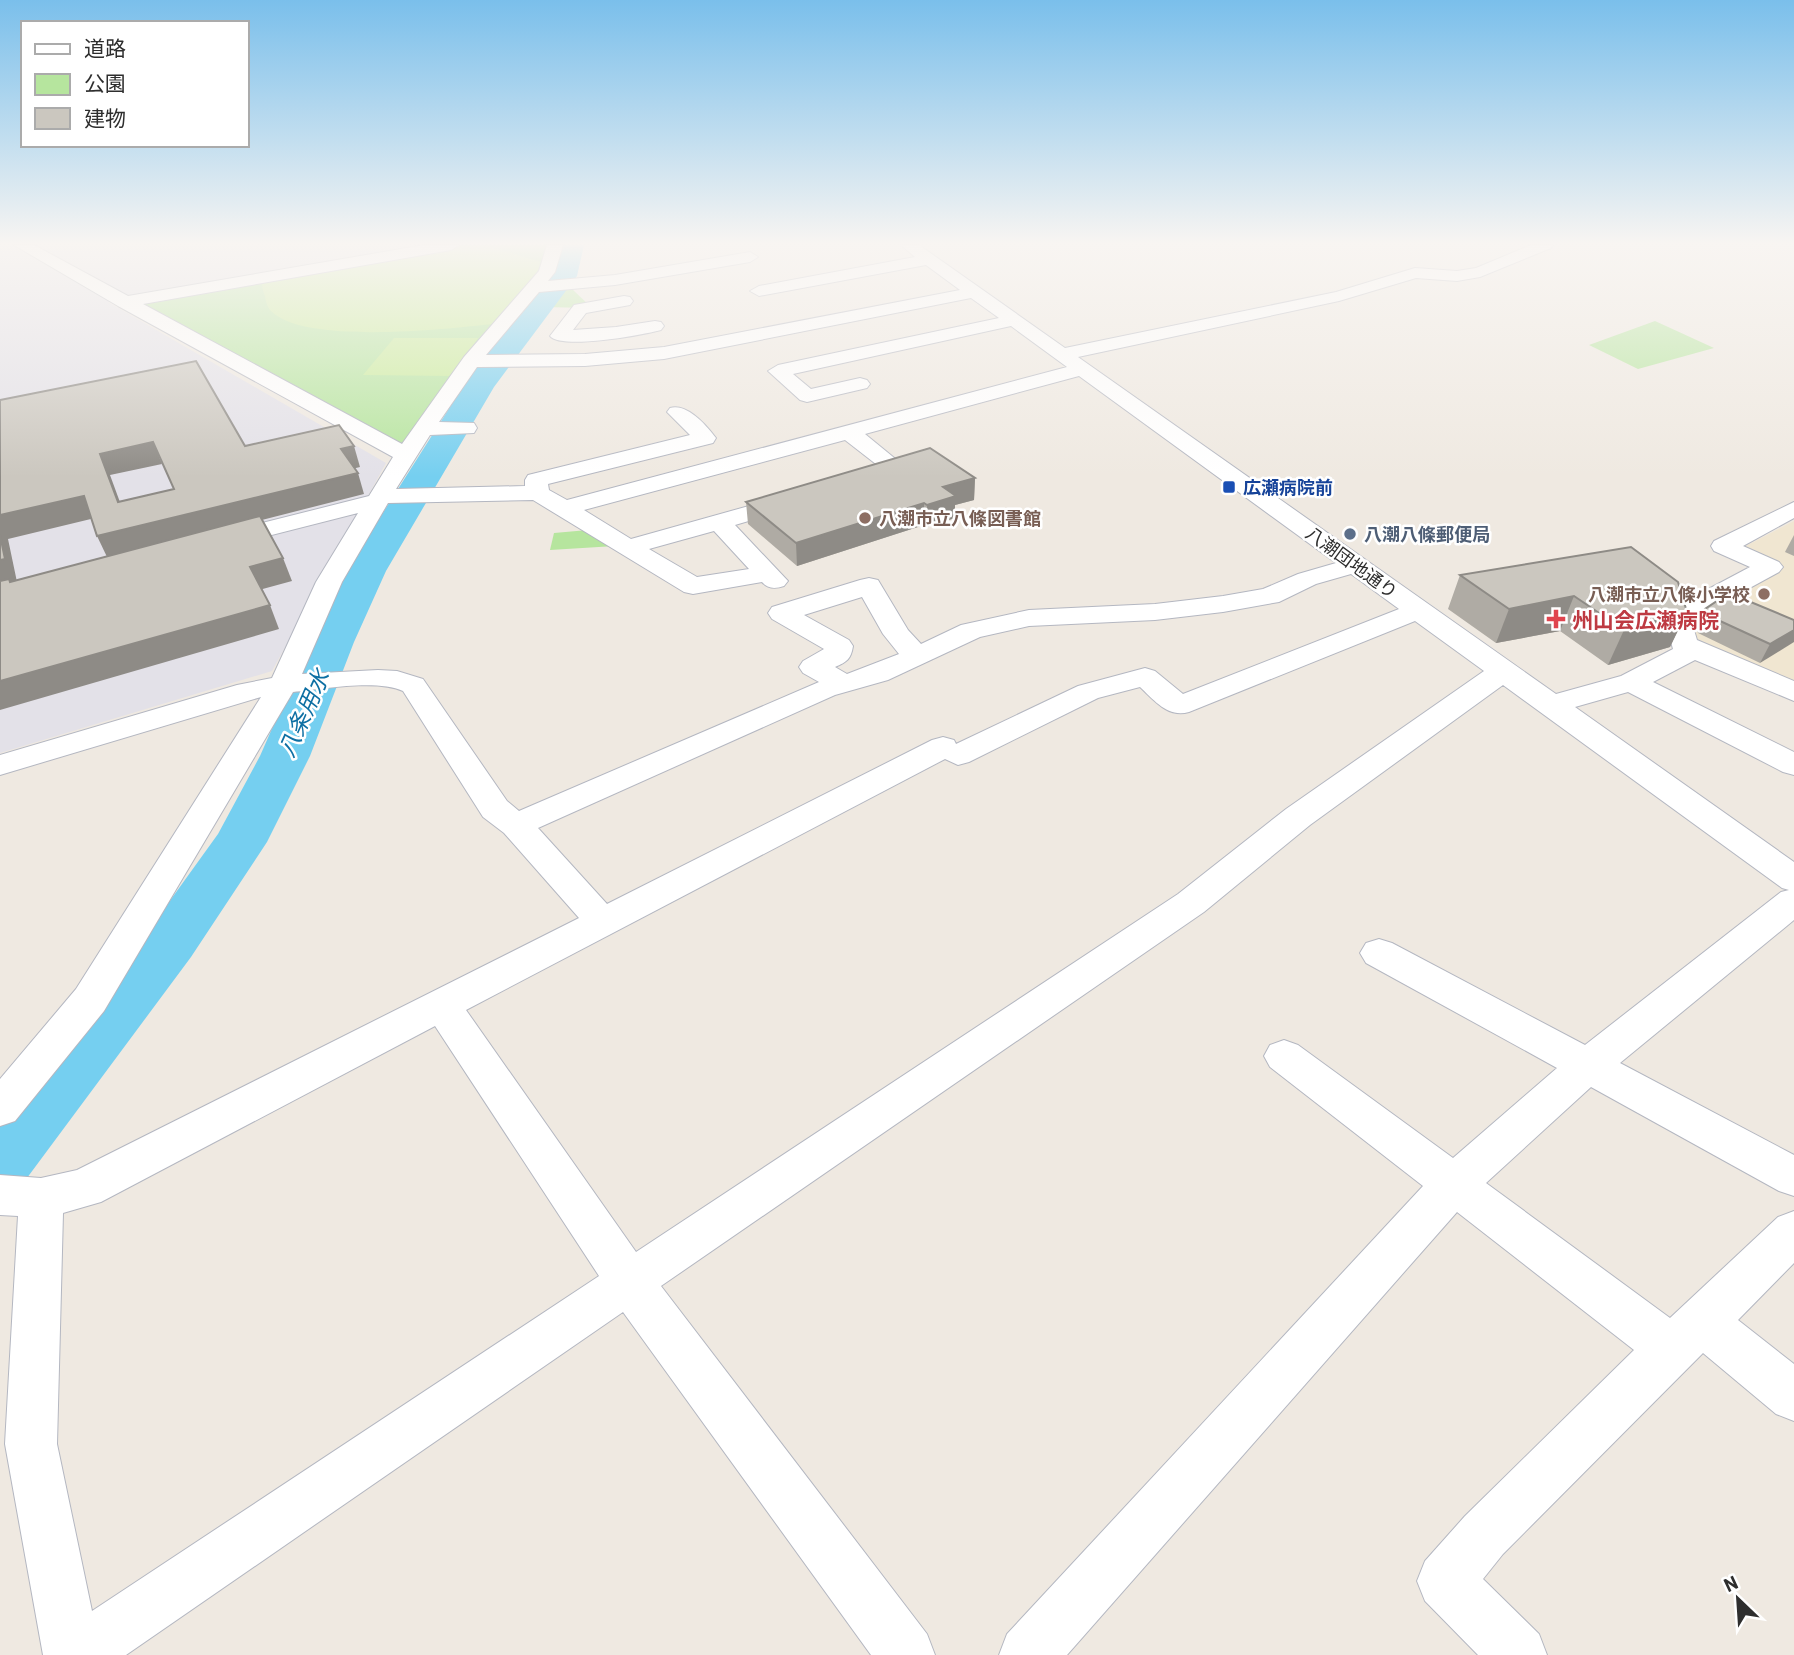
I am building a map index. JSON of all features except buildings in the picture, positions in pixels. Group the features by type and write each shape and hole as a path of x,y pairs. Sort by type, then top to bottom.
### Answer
{"street":[{"path":"161,322 405,456"},
{"path":"0,1109 90,1000 181,856 284,683 329,582 385,498 405,456 431,429 507,322"},
{"path":"570,322 559,336 616,333 655,326"},
{"path":"650,322 682,350"},
{"path":"477,361 614,358 682,350 773,322"},
{"path":"795,322 829,359 866,387 807,396 778,370 829,359 1004,322"},
{"name":"八潮団地通り","path":"1018,322 1794,879"},
{"path":"566,508 849,432 1069,359 1228,322"},
{"path":"1037,359 1069,359"},
{"path":"210,368 237,363"},
{"path":"538,493 536,480 705,438 677,412"},
{"path":"431,429 466,428"},
{"path":"847,485 898,470 849,432"},
{"path":"202,546 385,498 538,493 693,586 771,577 719,522"},
{"path":"629,547 808,496"},
{"path":"1794,509 1723,546 1770,567 1677,617 1684,645 1794,692"},
{"path":"516,825 825,690 878,674 971,631 1029,618 1155,612 1270,596 1307,579 1356,565"},
{"path":"844,684 813,667 837,656 839,646 781,613 869,586 897,634 916,656"},
{"path":"1419,610 1179,706 1144,677 1088,692 951,751 604,923 85,1188 21,1196 31,1444 74,1655 1191,903 1298,817 1503,671"},
{"path":"1551,705 1631,682 1694,649"},
{"path":"0,765 247,691 284,683 388,679 410,683 420,691 425,705 495,809 516,825 604,923"},
{"path":"1631,682 1794,765"},
{"path":"1028,1655 1454,1184 1589,1065 1794,901"},
{"path":"1379,953 1794,1177"},
{"path":"442,1006 628,1280 906,1655"},
{"path":"1284,1056 1454,1184 1687,1334 1794,1396"},
{"path":"1518,1655 1445,1581 1484,1535 1794,1232"}],"shaded area":[{"path":"0,322 143,322 386,463 272,671 0,753"},
{"name":"八潮市立八條小学校","path":"1794,521 1794,685 1699,644 1689,620 1780,568 1742,548"}],"green space":[{"path":"167,322 503,322 406,448"},
{"path":"289,322 495,322 411,331 313,328"},
{"path":"1658,322 1714,348 1638,369 1589,345"},
{"path":"394,338 478,338 453,376 363,375"},
{"path":"588,530 615,546 550,550 554,533"}],"waterway":[{"name":"八条用水","path":"0,1161 171,942 240,842 285,756 332,642 366,571 480,384 528,322"}],"place":[{"name":"広瀬病院前","path":"1229,487"},
{"name":"八潮市立八條図書館","path":"865,518"},
{"name":"八潮八條郵便局","path":"1350,534"},
{"name":"八潮市立八條小学校","path":"1764,594"},
{"name":"州山会広瀬病院","path":"1556,619"}]}
